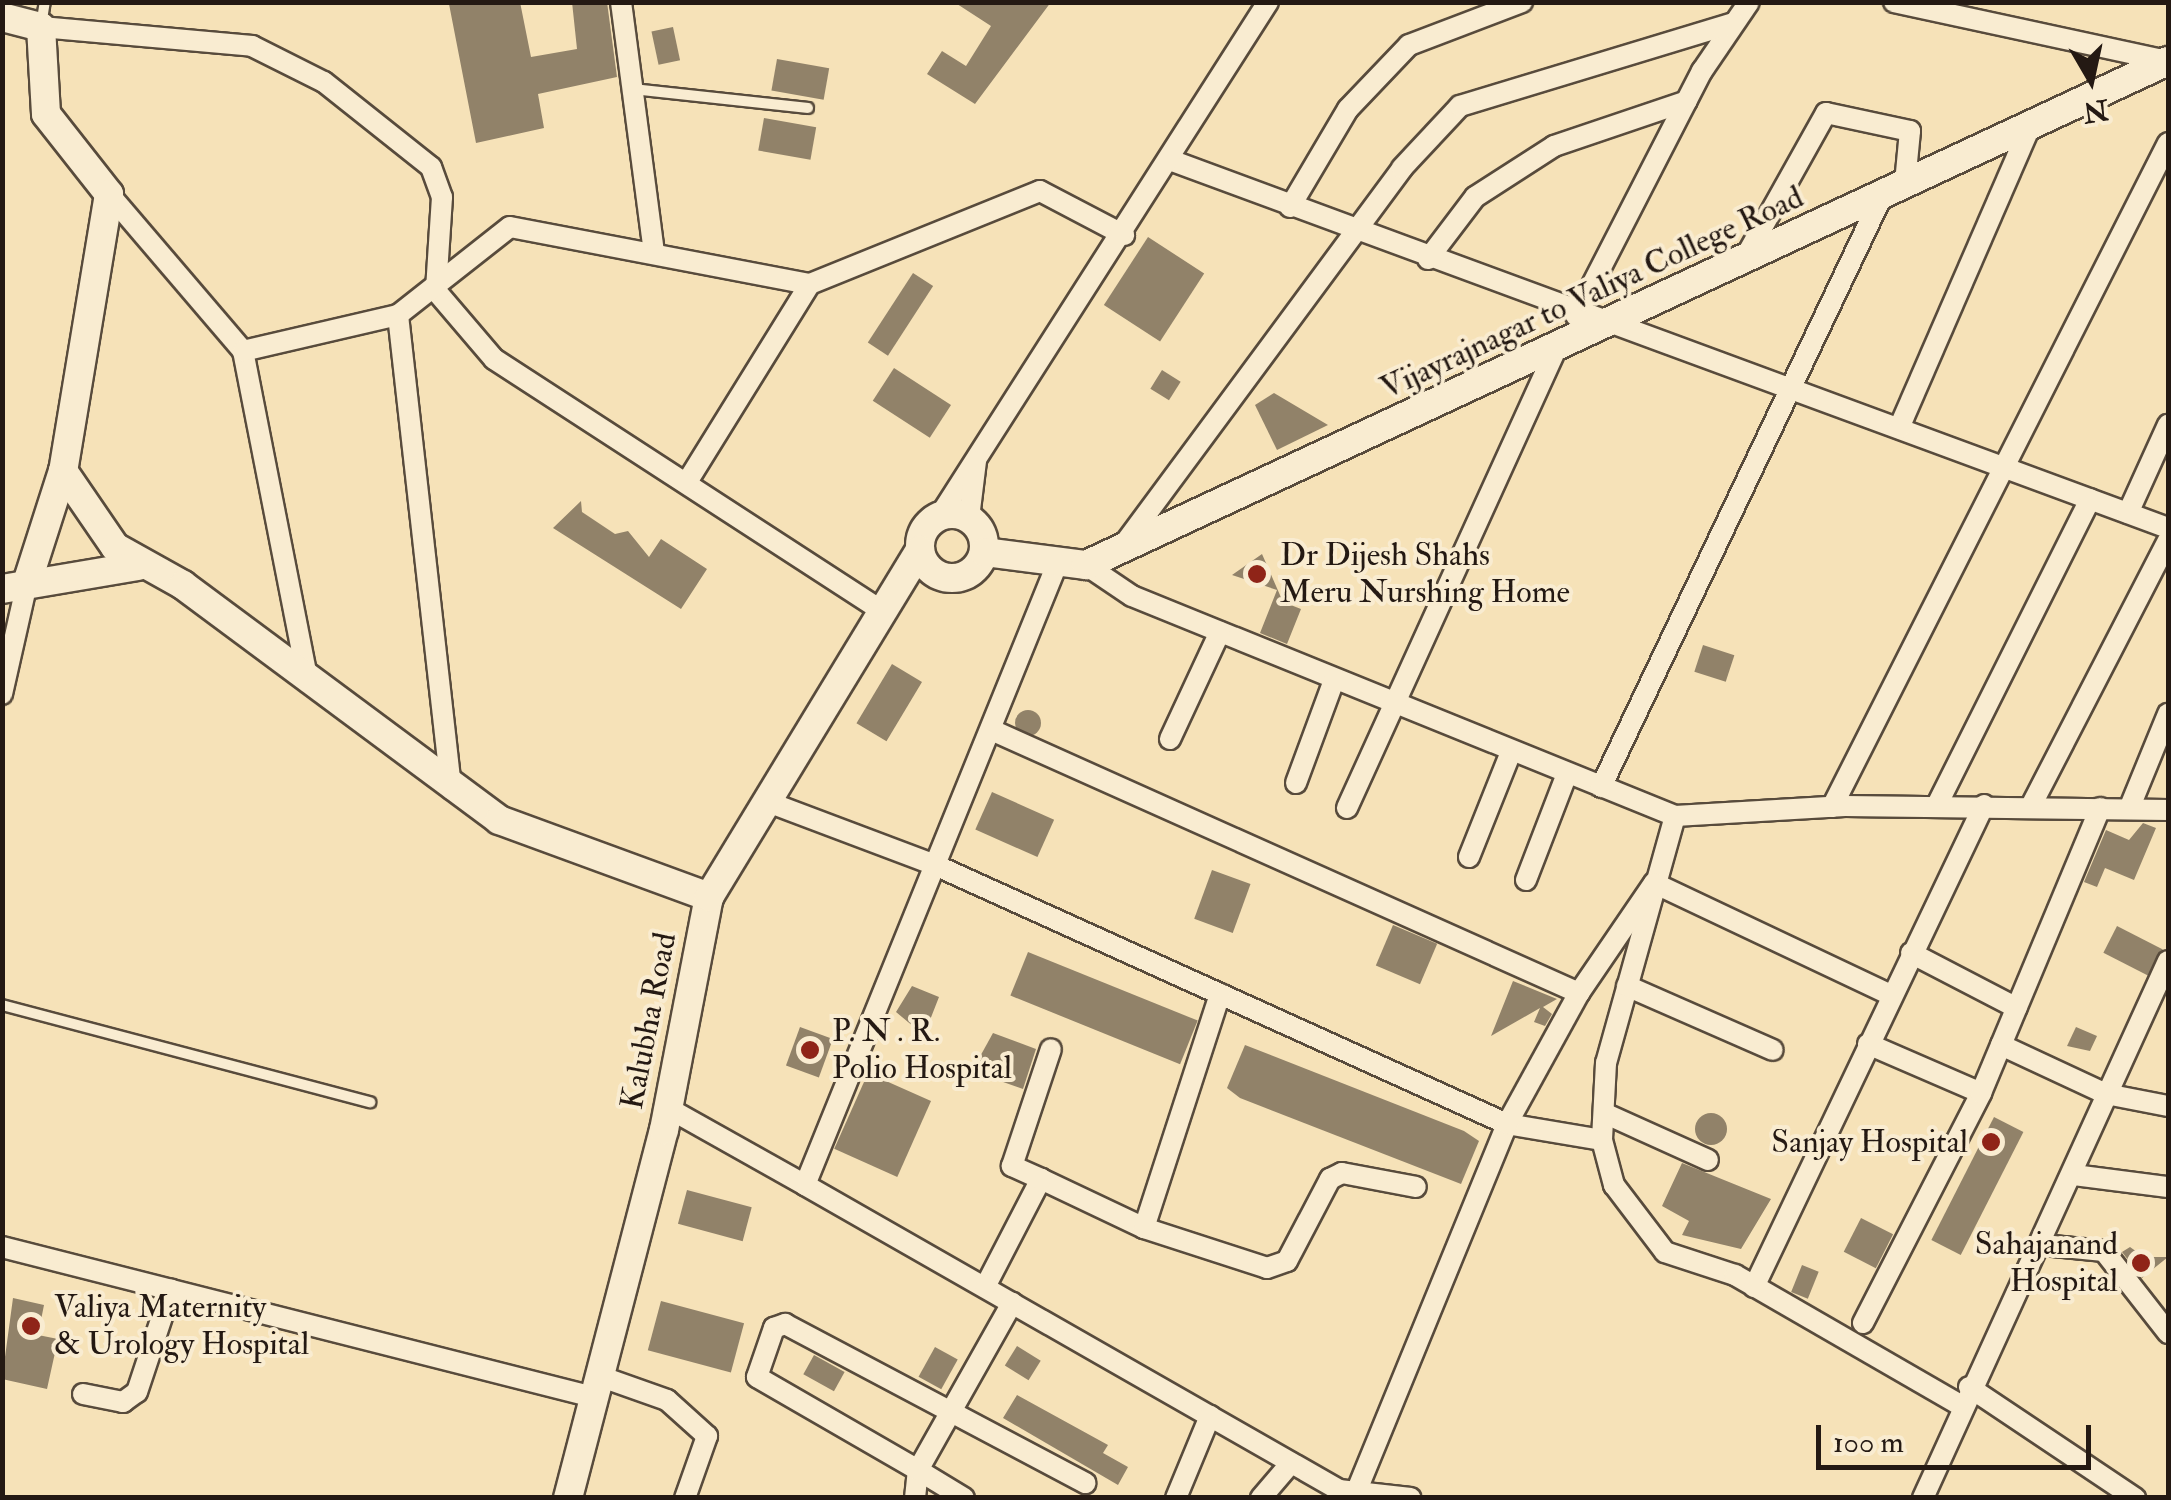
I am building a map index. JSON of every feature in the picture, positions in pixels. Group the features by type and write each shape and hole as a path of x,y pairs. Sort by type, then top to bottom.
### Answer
{"street":[{"path":"621,2 654,252"},
{"path":"2,17 43,15 252,46 324,82 431,167 442,197 436,291 494,359 882,601 927,561 939,516 976,454 1124,235 1268,2"},
{"path":"1290,207 1348,109 1410,45 1522,2"},
{"path":"1589,321 1687,101 1749,2"},
{"path":"1894,2 2168,61"},
{"path":"1998,25 2003,2"},
{"path":"43,15 46,114 108,194 243,351 308,682"},
{"path":"1121,550 1355,231 1460,106 1734,23"},
{"name":"Vijayrajnagar to Valiya College Road","path":"927,561 1086,565 1557,347 1589,321 1745,258 2168,61"},
{"path":"1428,259 1475,198 1554,146 1687,101"},
{"path":"1601,787 1790,388 1894,188 1910,131 1826,112 1745,258"},
{"path":"1898,428 2032,124"},
{"path":"1832,807 2168,143"},
{"path":"1170,160 1589,321 1790,388 2168,528"},
{"path":"243,351 398,315 436,291 510,227 810,284 1040,190 1124,235"},
{"path":"2,694 15,586 63,471 108,194"},
{"path":"686,482 810,284"},
{"path":"398,315 451,789"},
{"path":"1347,808 1557,347"},
{"path":"2128,513 2168,425"},
{"path":"976,454 969,518 977,562"},
{"path":"63,471 138,566 183,585 451,789 499,820 709,897"},
{"path":"1937,805 2090,499"},
{"path":"939,516 969,518"},
{"path":"2031,806 2168,541"},
{"path":"806,1185 935,865 996,732 1048,562"},
{"path":"1086,565 1220,632 1675,816 1937,805 2168,810"},
{"path":"15,586 138,566"},
{"name":"Kalubha Road","path":"568,1498 668,1108 709,897 882,601"},
{"path":"1170,739 1220,632"},
{"path":"1296,782 1334,680"},
{"path":"2129,809 2168,714"},
{"path":"996,732 1579,992"},
{"path":"1468,857 1511,752"},
{"path":"1526,880 1567,774"},
{"path":"765,801 935,865 1507,1124 1602,1140"},
{"path":"1754,1287 1984,805"},
{"path":"1863,1323 1980,1093 2100,808"},
{"path":"1675,816 1626,986 1604,1112 1602,1140 1614,1186 1664,1252 1754,1287 1964,1396 2136,1498"},
{"path":"1345,1493 1507,1124 1579,992 1654,883"},
{"path":"1654,883 1891,995"},
{"path":"1911,954 2017,1008"},
{"path":"1923,1498 1964,1396 2043,1245 2168,960"},
{"path":"1626,986 1773,1050"},
{"path":"1144,1228 1220,994"},
{"path":"1868,1044 1980,1093"},
{"path":"2001,1045 2106,1094 2168,1106"},
{"path":"1051,1049 1012,1166 1144,1228 1268,1268 1287,1261 1330,1178 1416,1187"},
{"path":"668,1108 1345,1493 1411,1498"},
{"path":"1604,1112 1708,1160"},
{"path":"2074,1175 2168,1187"},
{"path":"985,1288 1041,1179"},
{"path":"2043,1245 2104,1251 2168,1333"},
{"path":"2,1247 171,1290 599,1388 667,1400 707,1436 685,1498"},
{"path":"82,1394 124,1402 137,1392 171,1290"},
{"path":"915,1498 918,1470 1012,1303"},
{"path":"964,1498 757,1376 759,1351 785,1324 1084,1483"},
{"path":"1176,1498 1210,1416"},
{"path":"1261,1498 1291,1463"}],"lane":[{"path":"632,88 808,108"},
{"path":"2,1004 370,1102"}],"building":[{"path":"520,2 531,57 577,49 572,2 607,2 617,77 538,94 544,128 476,143 449,4"},
{"path":"954,2 1051,2 975,104 927,74 942,51 966,66 991,26"},
{"path":"673,27 680,60 659,65 651,32"},
{"path":"777,59 829,68 824,100 771,91"},
{"path":"764,118 816,127 810,160 758,150"},
{"path":"1148,237 1204,273 1160,341 1104,305"},
{"path":"913,273 933,286 888,356 868,343"},
{"path":"894,368 951,405 930,438 873,401"},
{"path":"1162,370 1181,382 1169,400 1150,389"},
{"path":"1274,393 1328,425 1277,450 1255,405"},
{"path":"581,501 582,512 615,534 628,531 649,557 661,539 707,569 681,609 553,528"},
{"path":"1262,554 1283,602 1301,609 1287,644 1260,633 1277,590 1232,575"},
{"path":"1703,645 1734,655 1726,682 1694,672"},
{"path":"892,664 922,682 886,741 856,723"},
{"path":"1028,710 1037,714 1041,723 1037,732 1028,736 1019,732 1015,723 1019,714"},
{"path":"992,792 1054,820 1037,857 975,829"},
{"path":"2143,823 2156,828 2134,880 2105,868 2097,887 2084,882 2106,830 2129,840"},
{"path":"1212,870 1251,884 1233,933 1194,919"},
{"path":"1393,925 1437,944 1420,984 1376,966"},
{"path":"2117,926 2162,949 2149,976 2103,953"},
{"path":"1028,952 1198,1021 1180,1064 1010,996"},
{"path":"1513,981 1557,999 1543,1007 1552,1014 1545,1026 1534,1022 1540,1008 1491,1036"},
{"path":"912,986 939,997 930,1020 919,1016 914,1027 896,1012"},
{"path":"800,1027 833,1039 819,1077 786,1066"},
{"path":"2076,1027 2097,1036 2090,1051 2067,1046"},
{"path":"993,1033 1036,1049 1023,1089 972,1071"},
{"path":"1245,1045 1464,1131 1479,1141 1461,1184 1240,1098 1227,1088"},
{"path":"868,1073 931,1101 897,1177 834,1149"},
{"path":"1711,1113 1722,1118 1727,1129 1722,1140 1711,1145 1700,1140 1695,1129 1700,1118"},
{"path":"1994,1117 2023,1132 1961,1255 1931,1240"},
{"path":"1682,1163 1771,1199 1741,1249 1682,1235 1689,1221 1662,1206"},
{"path":"687,1190 752,1207 743,1241 678,1224"},
{"path":"1861,1218 1893,1234 1876,1268 1844,1252"},
{"path":"2130,1247 2144,1257 2168,1257 2142,1278 2122,1252"},
{"path":"1802,1265 1819,1272 1808,1299 1791,1292"},
{"path":"13,1298 44,1305 38,1335 58,1339 47,1389 2,1379"},
{"path":"661,1301 744,1323 731,1373 648,1350"},
{"path":"1017,1346 1041,1361 1029,1380 1005,1366"},
{"path":"935,1347 958,1360 941,1389 919,1377"},
{"path":"814,1355 845,1372 834,1391 803,1374"},
{"path":"1017,1395 1108,1445 1103,1453 1128,1467 1118,1485 1003,1418"}],"place":[{"name":"Dr Dijesh Shahs Meru Nurshing Home","path":"1257,574"},
{"name":"P. N . R. Polio Hospital","path":"810,1050"},
{"name":"Sanjay Hospital","path":"1991,1142"},
{"name":"Sahajanand Hospital","path":"2141,1263"},
{"name":"Valiya Maternity & Urology Hospital","path":"31,1326"}]}
